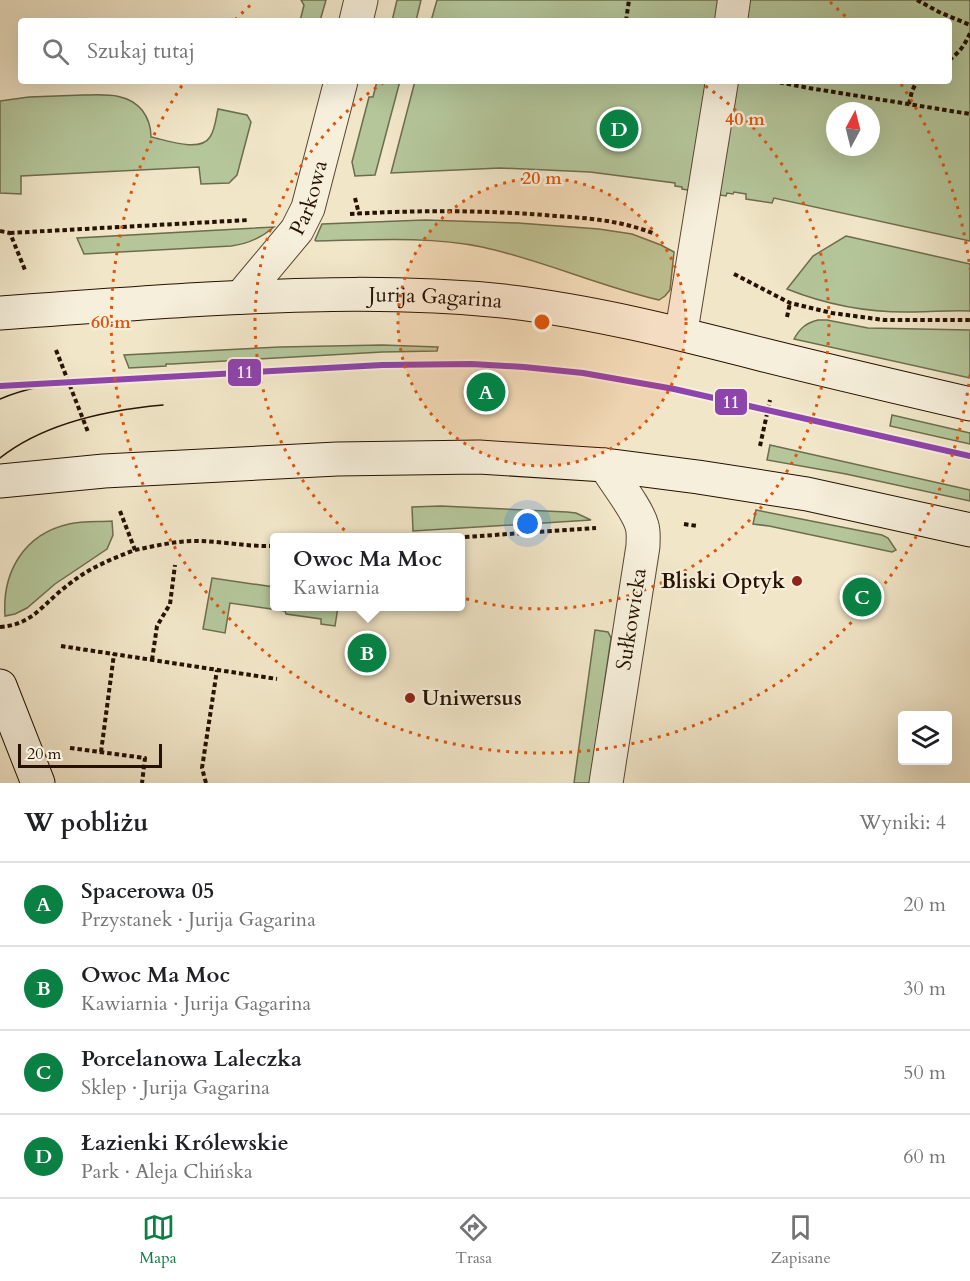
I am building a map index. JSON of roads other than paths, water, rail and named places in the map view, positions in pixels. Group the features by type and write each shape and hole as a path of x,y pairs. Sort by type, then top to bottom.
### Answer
{"main road":[{"path":"357,18 361,0"},
{"name":"Parkowa","path":"241,297 297,230 308,208 340,84"},
{"name":"Jurija Gagarina","path":"0,313 318,294 392,294 473,298 560,309 638,324 970,404"},
{"path":"0,481 104,471 337,459 479,457 605,465 706,478 807,494 970,530"},
{"name":"Sułkowicka","path":"605,465 638,515 643,535 606,783"},
{"path":"0,686 39,783"}],"street":[{"path":"731,18 734,0"},
{"path":"681,334 722,84"}],"tram line":[{"path":"0,399 40,387 82,382"},
{"path":"0,458 36,436 77,420 121,410 163,405"}],"place":[{"name":"Łazienki Królewskie","path":"619,129"},
{"name":"Spacerowa 05","path":"486,392"},
{"name":"Bliski Optyk","path":"797,581"},
{"name":"Porcelanowa Laleczka","path":"862,597"},
{"name":"Owoc Ma Moc","path":"367,653"},
{"name":"Uniwersus","path":"410,698"}]}
